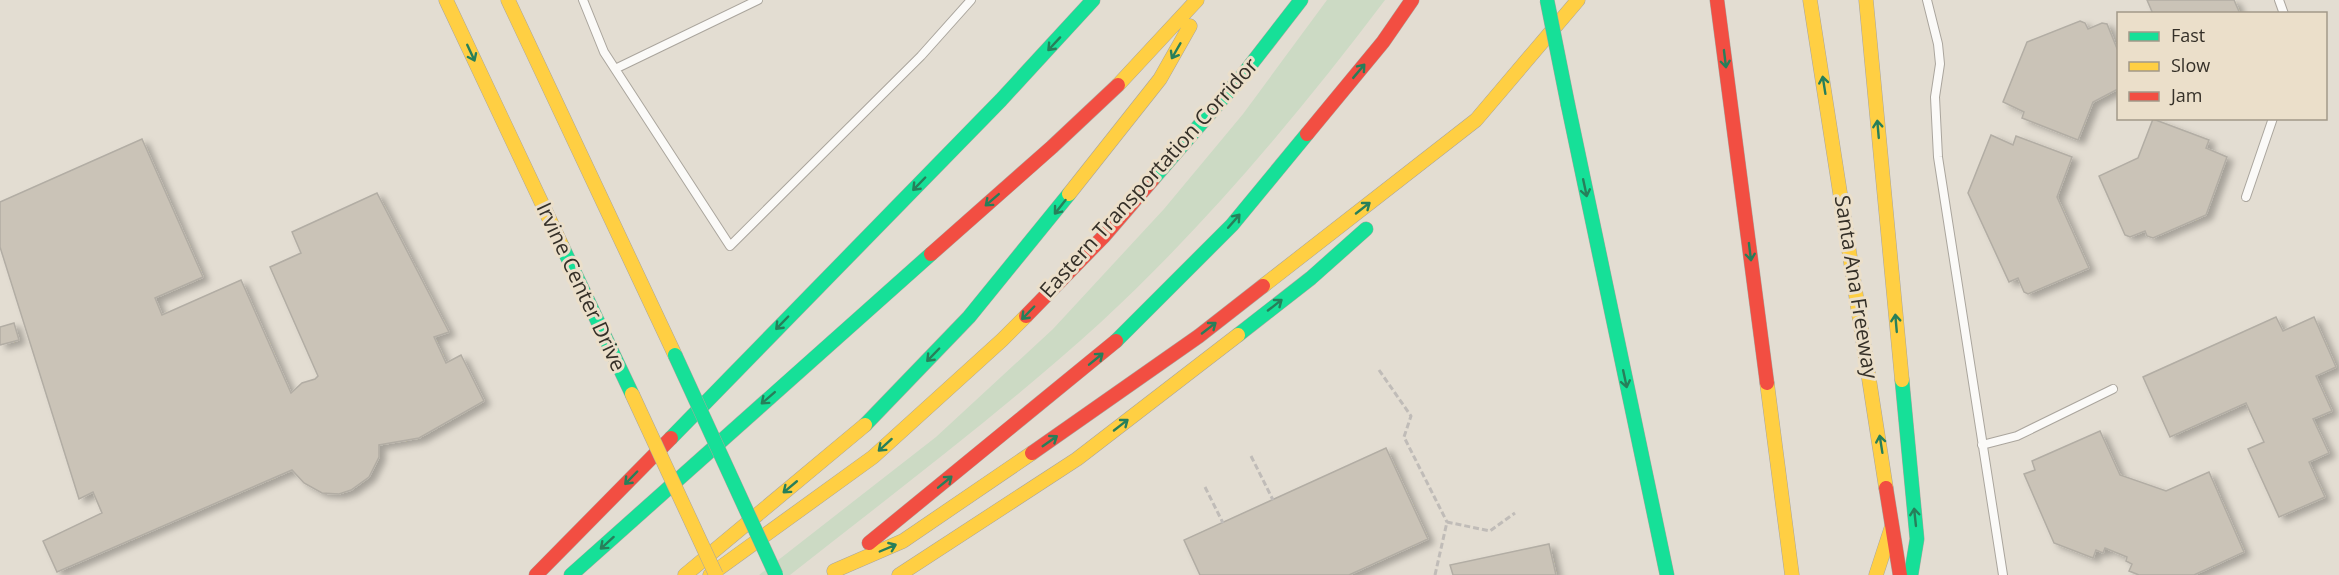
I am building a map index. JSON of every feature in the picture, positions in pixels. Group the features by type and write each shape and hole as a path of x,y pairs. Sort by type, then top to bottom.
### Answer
{"main road":[{"name":"Irvine Center Drive","path":"446,0 716,575"},
{"path":"508,0 776,575"},
{"path":"536,575 1001,100 1093,0"},
{"path":"571,575 1052,147 1138,65 1197,0"},
{"path":"685,575 874,417 969,317 1045,226 1160,79 1205,0"},
{"name":"Eastern Transportation Corridor","path":"710,575 873,456 1002,340 1112,227 1242,76 1301,0"},
{"path":"831,573 1108,349 1232,225 1383,42 1412,0"},
{"path":"1547,0 1667,575"},
{"path":"1408,191 1476,120 1578,0"},
{"path":"1718,0 1792,575"},
{"name":"Santa Ana Freeway","path":"1810,0 1900,575"},
{"path":"1866,0 1917,539 1911,575"},
{"path":"831,573 903,541 1199,336 1476,120"},
{"path":"899,575 1077,459 1311,278 1373,223"},
{"path":"1876,575 1893,523"}],"lane":[{"path":"583,0 604,52 730,246 921,56 971,0"},
{"path":"615,69 758,0"},
{"path":"1927,0 1938,44 1940,64 1935,97 1938,157 2003,575"},
{"path":"2246,197 2272,120"},
{"path":"1982,445 2017,436 2113,389"}],"path":[{"path":"1379,370 1411,416 1404,437 1447,522 1435,575"},
{"path":"1251,456 1274,500"},
{"path":"1205,487 1223,523"},
{"path":"1447,522 1490,531 1515,513"}],"green space":[{"path":"1327,0 1385,0 1250,168 1139,286 1063,356 986,420 790,575 759,575 936,437 1053,329 1164,209 1243,114"}],"building":[{"path":"2147,0 2234,0 2239,12 2152,12"},
{"path":"2080,21 2085,23 2088,29 2102,23 2107,24 2117,49 2117,90 2093,102 2078,140 2022,118 2024,112 2003,102 2027,42"},
{"path":"2153,120 2209,140 2206,148 2227,157 2206,215 2153,238 2147,236 2145,231 2130,237 2125,235 2099,176 2138,158"},
{"path":"1991,135 2013,145 2016,136 2072,157 2057,197 2089,268 2028,294 2024,292 2018,278 2009,282 1968,193"},
{"path":"142,139 203,277 155,298 162,315 241,280 291,393 302,383 318,376 270,267 301,253 292,232 377,193 449,332 434,337 446,363 461,355 484,401 419,438 379,445 379,457 369,477 351,490 339,494 322,493 304,483 292,470 57,572 43,541 102,513 93,492 79,499 0,247 0,202"},
{"path":"2276,317 2283,331 2314,317 2336,367 2316,376 2332,411 2313,419 2329,453 2309,462 2325,497 2279,517 2248,449 2264,442 2246,403 2170,437 2143,377"},
{"path":"14,323 19,340 0,345 0,327"},
{"path":"2100,431 2120,475 2166,491 2209,472 2244,552 2194,575 2139,575 2129,571 2132,564 2126,561 2127,557 2105,548 2103,553 2096,550 2093,558 2054,543 2024,474 2035,470 2032,461"},
{"path":"1386,448 1428,539 1349,575 1200,575 1184,540"},
{"path":"1549,544 1556,575 1453,575 1450,565"}],"traffic: fast":[{"path":"671,438 1001,100 1093,0"},
{"path":"1153,179 1242,76 1301,0"},
{"path":"1547,0 1568,105"},
{"path":"1568,105 1667,575"},
{"path":"1116,341 1232,225 1307,134"},
{"path":"865,425 969,317 1069,194"},
{"path":"1238,335 1311,278 1366,229"},
{"path":"562,246 632,394"},
{"path":"571,575 931,254"},
{"path":"675,355 776,575"},
{"path":"1902,380 1917,539 1911,575"}],"traffic: slow":[{"path":"446,0 562,246"},
{"path":"508,0 675,355"},
{"path":"1118,85 1197,0"},
{"path":"1263,286 1476,120 1578,0"},
{"path":"1810,0 1886,488"},
{"path":"1866,0 1902,380"},
{"path":"1069,194 1160,79 1190,26"},
{"path":"710,575 873,457 1026,316"},
{"path":"899,575 1077,459 1238,335"},
{"path":"1767,383 1792,575"},
{"path":"632,394 716,575"},
{"path":"685,575 865,425"},
{"path":"834,571 903,541 1032,453"},
{"path":"1876,575 1891,529"}],"traffic: jam":[{"path":"1307,134 1383,42 1412,0"},
{"path":"1717,0 1767,383"},
{"path":"931,254 1118,85"},
{"path":"1026,316 1104,236 1153,179"},
{"path":"1032,453 1199,336 1263,286"},
{"path":"869,543 1116,341"},
{"path":"536,575 671,438"},
{"path":"1886,488 1900,575"}]}
